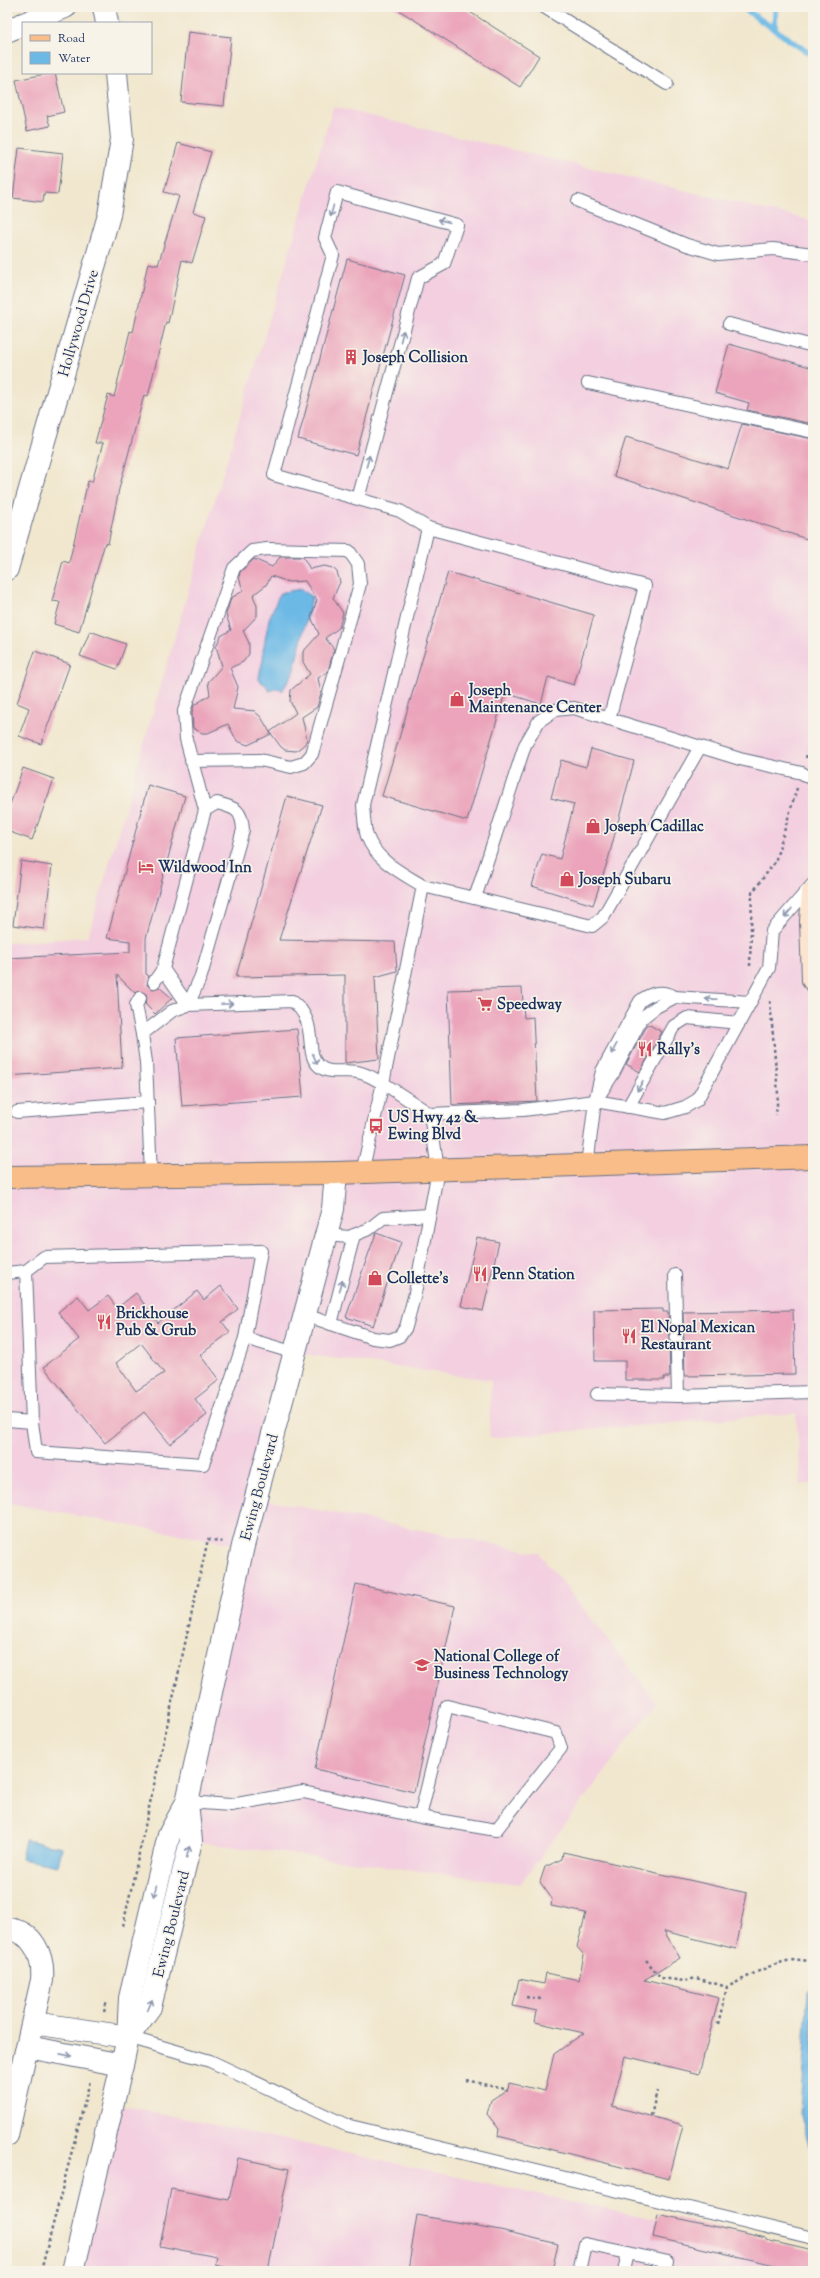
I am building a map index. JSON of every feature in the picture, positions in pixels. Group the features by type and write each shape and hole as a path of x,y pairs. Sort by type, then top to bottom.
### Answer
{"main road":[{"path":"813,892 811,921 813,980"},
{"path":"7,1177 336,1173 813,1157"}],"street":[{"path":"29,22 65,7"},
{"path":"104,7 107,22"},
{"path":"7,31 22,25"},
{"name":"Hollywood Drive","path":"7,570 109,215 122,139 116,74"},
{"name":"Ewing Boulevard","path":"73,2271 128,2037 150,2007 191,1841 187,1802 244,1546 333,1209 336,1173"},
{"path":"7,1929 25,1936 35,1945 41,1956 43,1968 42,1980 28,2047 7,2135"},
{"path":"33,2023 128,2037"},
{"path":"28,2047 122,2065"}],"lane":[{"path":"544,7 668,84"},
{"path":"358,499 418,278 444,264 457,225 337,192 325,238 333,255 274,475 358,499 400,511 428,528 646,586 608,719"},
{"path":"578,201 687,245 718,254 773,249 813,254"},
{"path":"729,324 813,346"},
{"path":"588,383 813,432"},
{"path":"428,528 363,805 367,836 376,851 389,865 423,886 592,926 604,917 700,746"},
{"path":"154,982 164,969 205,810 191,761 186,739 184,711 234,568 252,551 267,549 349,552 358,564 360,584 312,754 304,763 291,768 260,760 191,761"},
{"path":"475,898 525,745 540,721 555,710 574,708 740,759 802,773 813,780"},
{"path":"188,1005 201,976 243,830 242,817 234,807 217,803 205,810"},
{"path":"142,1034 172,1012 188,1005 292,1001 306,1016 312,1054 319,1066 329,1071 360,1072 383,1083 430,1114 523,1110 595,1101 665,1113 685,1108 697,1100 769,968 772,931 813,883"},
{"path":"362,1172 383,1083 423,886"},
{"path":"164,969 188,1005"},
{"path":"587,1165 595,1101 602,1071 640,1001 650,994 665,992 675,997 750,1002"},
{"path":"140,998 136,1005 142,1034 148,1102 151,1175"},
{"path":"628,1107 674,1026 680,1020 687,1018 739,1023"},
{"path":"17,1112 148,1102"},
{"path":"305,1315 373,1338 390,1340 400,1336 406,1327 415,1293 438,1170 430,1114"},
{"path":"326,1235 348,1237 368,1229 383,1218 430,1215"},
{"path":"331,1324 354,1235"},
{"path":"7,1273 26,1271 44,1257 261,1251 245,1338 203,1464 36,1452 32,1422 26,1271"},
{"path":"676,1275 678,1396"},
{"path":"245,1338 295,1353"},
{"path":"597,1394 678,1396 813,1392"},
{"path":"7,1420 32,1422"},
{"path":"187,1802 231,1805 303,1792 420,1817 496,1830 561,1748 556,1733 447,1706 420,1817"},
{"path":"128,2037 210,2061 346,2125 813,2238"},
{"path":"579,2271 585,2244 668,2262 666,2271"},
{"path":"624,2271 628,2253"}],"path":[{"path":"808,750 813,734"},
{"path":"750,970 752,893 775,862 793,804"},
{"path":"770,998 778,1094 776,1115"},
{"path":"123,1927 208,1539 244,1546"},
{"path":"646,1960 661,1978 685,1981 696,1978 727,1987 790,1959 806,1960 813,1963"},
{"path":"718,2024 727,1987"},
{"path":"104,2012 108,1997"},
{"path":"526,1997 541,1999"},
{"path":"466,2080 508,2090"},
{"path":"41,2271 90,2081"},
{"path":"651,2116 657,2091"}],"shaded area":[{"path":"333,107 813,221 813,1483 801,1485 796,1413 489,1438 491,1380 295,1353 256,1498 539,1553 657,1702 520,1884 191,1841 243,1546 7,1503 7,943 88,937 202,543"},
{"path":"113,2103 804,2251 798,2271 73,2271"}],"water":[{"path":"301,589 312,597 293,673 282,691 279,688 269,691 267,686 259,680 269,619 280,593"},
{"path":"25,1840 62,1847 58,1866 21,1859"},
{"path":"813,1988 813,2149 809,2146 800,2112 808,1991"}],"building":[{"path":"394,7 462,7 539,56 520,87"},
{"path":"188,32 231,37 224,106 181,102"},
{"path":"45,74 55,74 64,112 47,116 50,126 27,131 16,80"},
{"path":"178,143 211,152 193,212 206,216 192,263 182,260 168,323 166,322 148,396 144,395 119,489 108,544 105,543 79,632 54,624 60,602 52,601 63,561 69,563 88,481 92,482 103,443 95,443 108,395 114,397 130,331 133,332 148,263 158,265 179,196 164,192"},
{"path":"19,148 63,153 58,194 44,193 43,202 13,198"},
{"name":"Joseph Collision","path":"347,259 405,275 356,455 298,439"},
{"path":"729,344 813,368 813,424 747,410 749,403 715,393"},
{"path":"742,424 813,439 813,541 614,476 626,437 728,469"},
{"path":"280,557 303,557 310,569 324,566 333,568 337,572 340,582 333,598 343,613 339,628 325,638 334,649 328,671 318,678 321,693 317,707 302,717 307,739 305,744 296,751 285,750 270,732 296,713 290,701 291,690 310,674 303,662 303,652 319,634 311,617 317,600 305,581 289,582 271,576 266,585 253,595 257,606 257,616 243,631 249,643 249,654 243,662 230,668 238,687 233,709 256,711 255,712 261,717 271,734 248,745 237,741 228,724 208,733 202,733 193,728 192,712 194,705 210,695 208,682 222,666 216,646 221,636 231,630 226,614 231,598 243,591 239,577 240,572 254,559 272,567"},
{"name":"Joseph Maintenance Center","path":"448,572 594,615 574,685 548,677 541,704 505,693 467,821 382,796"},
{"path":"90,631 126,644 117,669 80,656"},
{"path":"35,651 70,664 41,744 19,736 29,708 17,703"},
{"name":"Joseph Cadillac","path":"591,749 634,761 608,860 593,905 532,886 542,854 560,859 574,804 551,798 561,760 586,767"},
{"path":"23,768 54,779 32,840 7,831 7,813"},
{"name":"Wildwood Inn","path":"148,785 185,796 146,938 146,974 149,976 147,985 153,989 159,987 172,998 155,1014 145,1004 147,998 146,994 140,991 135,993 117,975 122,1068 7,1076 7,958 130,952 130,941 107,938"},
{"name":"Wildwood Inn","path":"287,796 322,805 279,940 395,942 397,971 375,977 379,1059 345,1063 345,975 236,977"},
{"path":"21,861 52,866 44,929 13,925"},
{"name":"Speedway","path":"522,988 524,1018 533,1017 537,1101 452,1105 448,990"},
{"name":"Rally's","path":"648,1024 662,1032 640,1072 626,1064"},
{"path":"297,1029 303,1097 182,1106 176,1038"},
{"path":"376,1233 401,1242 373,1326 346,1317"},
{"name":"Penn Station","path":"477,1237 499,1242 483,1311 461,1306"},
{"path":"221,1286 238,1309 222,1322 230,1332 200,1355 219,1380 195,1399 207,1415 170,1444 144,1412 105,1443 44,1367 79,1339 58,1312 78,1296 89,1310 108,1296 117,1308 136,1293 158,1323 197,1291 204,1300","holes":["141,1343 164,1373 136,1391 116,1363"]},
{"name":"El Nopal Mexican Restaurant","path":"663,1309 663,1312 668,1312 670,1377 664,1377 664,1380 625,1380 625,1361 595,1361 594,1310"},
{"path":"793,1310 795,1374 685,1376 683,1312"},
{"name":"National College of Business Technology","path":"356,1584 455,1606 414,1792 315,1769"},
{"path":"563,1852 747,1893 736,1949 664,1931 680,1958 644,1980 719,1998 699,2074 625,2056 612,2106 683,2125 669,2179 498,2136 499,2129 487,2114 491,2100 508,2089 509,2083 545,2091 554,2054 584,2033 535,2022 537,2011 513,2006 519,1979 544,1984 546,1973 579,1980 584,1955 577,1947 586,1913 551,1906 552,1899 540,1882 545,1867 562,1859"},
{"path":"238,2158 289,2169 268,2271 242,2271 215,2265 217,2257 160,2246 171,2189 229,2200"},
{"path":"658,2214 766,2238 766,2240 813,2251 813,2271 801,2271 653,2237"},
{"path":"417,2215 500,2230 558,2244 552,2271 408,2271"}],"waterway":[{"path":"742,7 813,56"},
{"path":"775,7 775,30"}],"place":[{"name":"Joseph Collision","path":"351,357"},
{"name":"Joseph Maintenance Center","path":"457,699"},
{"name":"Joseph Cadillac","path":"593,826"},
{"name":"Wildwood Inn","path":"146,867"},
{"name":"Joseph Subaru","path":"567,879"},
{"name":"Speedway","path":"485,1004"},
{"name":"Rally's","path":"645,1049"},
{"name":"US Hwy 42 & Ewing Blvd","path":"376,1126"},
{"name":"Penn Station","path":"480,1274"},
{"name":"Collette’s","path":"375,1278"},
{"name":"Brickhouse Pub & Grub","path":"104,1322"},
{"name":"El Nopal Mexican Restaurant","path":"629,1336"},
{"name":"National College of Business Technology","path":"422,1665"}]}
